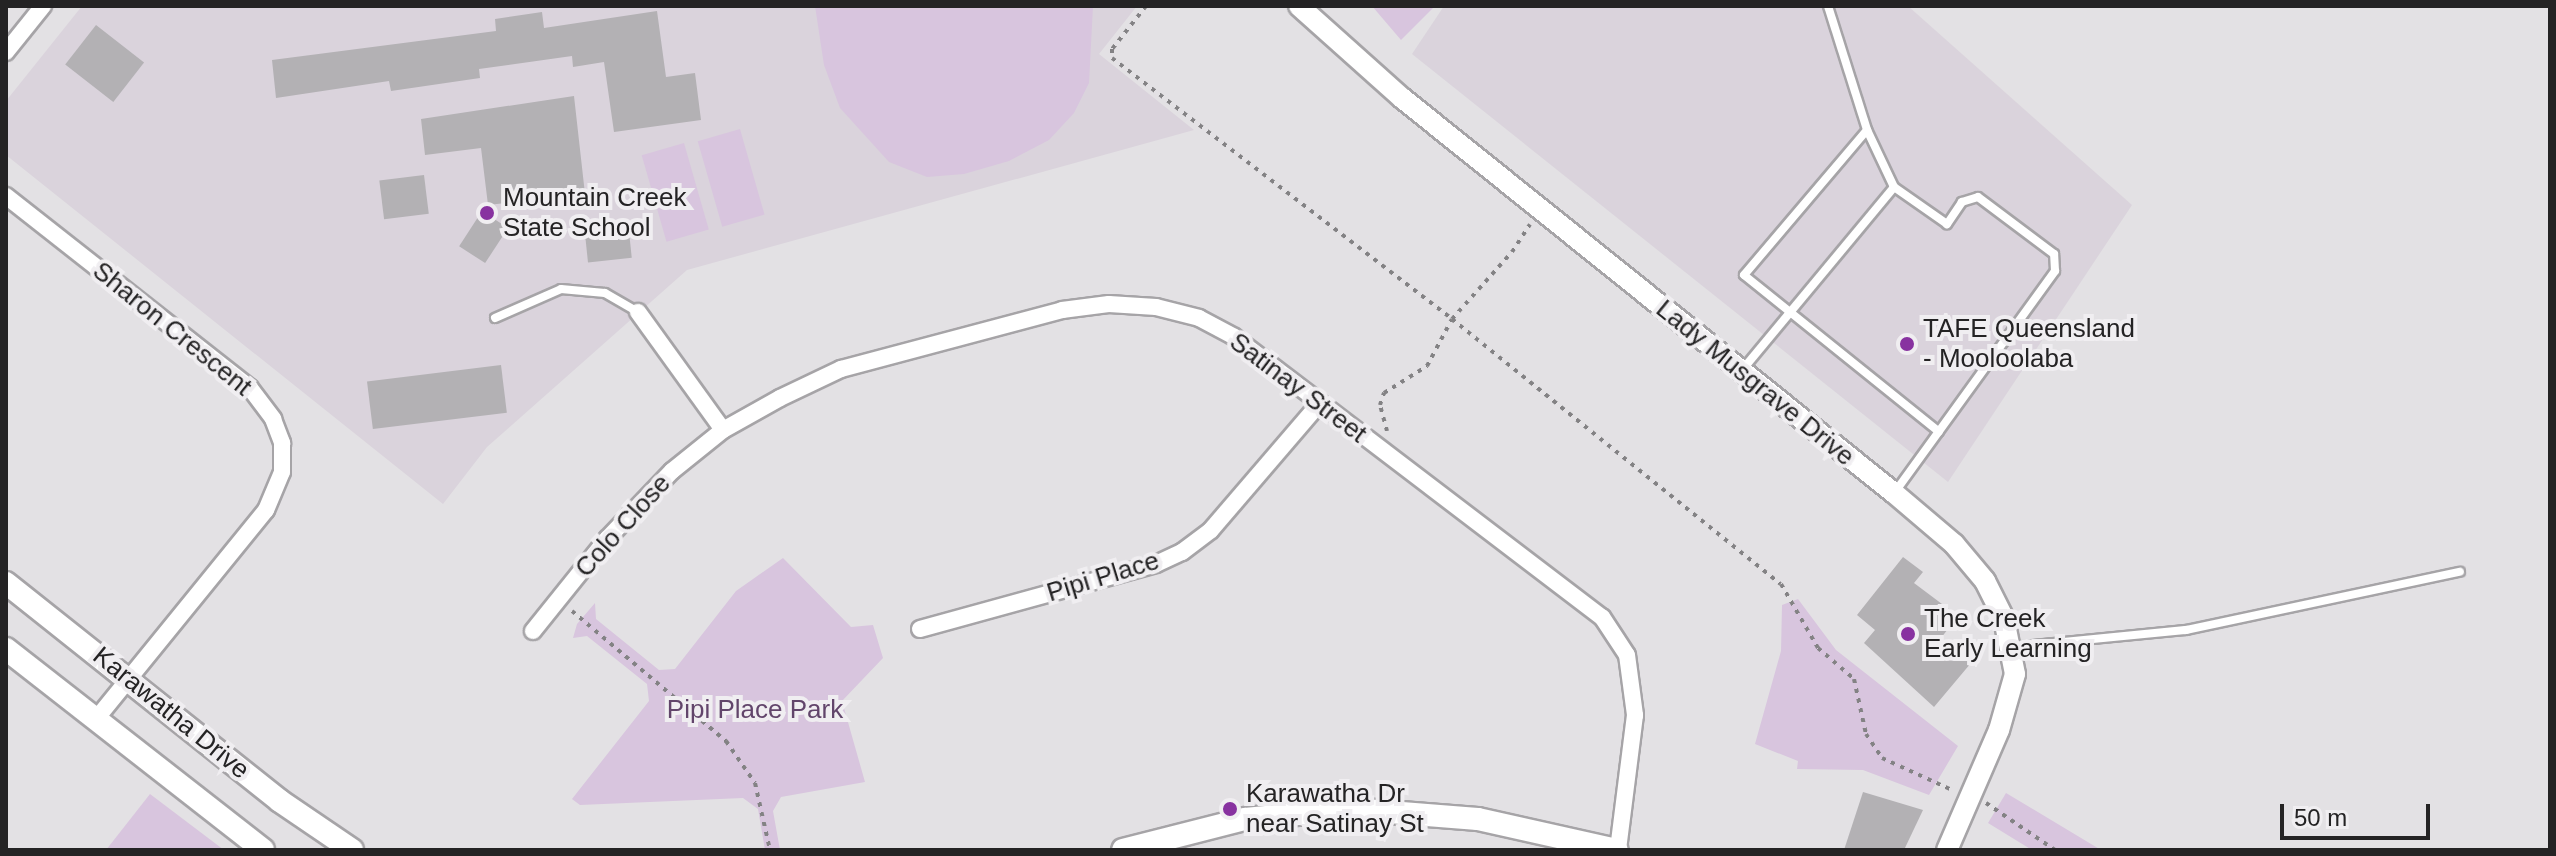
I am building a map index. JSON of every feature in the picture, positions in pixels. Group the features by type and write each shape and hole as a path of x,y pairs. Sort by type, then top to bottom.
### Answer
{"main road":[{"name":"Karawatha Drive","path":"6,583 340,847"},
{"name":"Karawatha Drive","path":"6,649 263,850"},
{"path":"1123,850 1245,819 1351,809 1478,819 1617,850"}],"street":[{"path":"6,52 43,6"},
{"name":"Lady Musgrave Drive","path":"1299,6 1324,34 1894,493 1954,544 1985,581 2012,647 2015,674 2007,709 1947,850"},
{"name":"Sharon Crescent","path":"6,196 250,388 273,419 282,443 282,472 266,510 96,719"},
{"name":"Satinay Street","path":"723,430 841,369 1062,310 1109,304 1156,307 1199,318 1234,337 1375,446 1563,583 1602,617 1627,655 1635,715 1617,850"},
{"path":"638,312 723,430"},
{"name":"Pipi Place","path":"920,629 1156,564 1182,552 1211,530 1319,404"},
{"name":"Colo Close","path":"533,631 672,471 723,430"}],"lane":[{"path":"1828,6 1867,130 1894,187 1947,224 1962,202 1978,197 2054,254 2055,271 1894,493"},
{"path":"1867,130 1744,275 1939,432"},
{"path":"1740,372 1894,187"},
{"path":"495,318 561,289 605,293 638,312"},
{"path":"2012,647 2186,630 2460,572"}],"path":[{"path":"1146,6 1112,49 1112,58 1452,319 1781,584 1818,648 1854,679 1866,734 1882,758 1993,806 2055,850"},
{"path":"1375,446 1387,430 1380,405 1384,393 1427,366 1452,319 1512,252 1539,208"},
{"path":"558,599 726,741 755,783 770,850"}],"shaded area":[{"name":"Mountain Creek State School","path":"82,6 1137,6 1099,54 1194,130 687,270 487,447 443,504 6,155 6,101"},
{"name":"TAFE Queensland - Mooloolaba","path":"1444,6 1908,6 2132,205 1948,482 1412,54"}],"green space":[{"path":"815,6 1093,6 1089,83 1074,113 1049,140 1009,161 964,174 927,177 889,162 840,108 824,65"},
{"path":"1372,6 1435,6 1401,40"},
{"path":"740,129 765,215 722,227 698,141"},
{"path":"684,143 709,230 667,242 642,155"},
{"name":"Pipi Place Park","path":"783,558 851,627 873,625 883,658 842,701 865,782 781,797 773,811 780,850 765,850 758,809 743,798 580,805 572,799 649,701 647,684 587,636 573,638 577,624 595,603 596,619 659,670 675,669 736,591"},
{"path":"1798,599 1836,650 1958,746 1929,795 1863,770 1797,769 1798,761 1755,744 1781,651 1782,605"},
{"path":"2006,793 2101,850 2032,850 1988,823"},
{"path":"150,794 224,850 106,850"}],"building":[{"path":"657,11 666,77 695,73 701,120 614,132 604,62 573,67 572,56 479,69 480,78 391,91 389,81 276,98 272,60 496,31 495,19 542,12 544,28"},
{"path":"96,25 144,63 113,102 65,64"},
{"path":"574,96 585,194 488,205 481,148 425,155 421,119"},
{"path":"424,175 429,214 384,219 379,180"},
{"path":"482,211 508,228 485,263 459,246"},
{"path":"628,222 632,258 588,262 584,227"},
{"path":"501,365 507,413 373,429 367,381"},
{"name":"The Creek Early Learning","path":"1903,557 1923,572 1914,583 1958,616 1941,638 1971,663 1934,707 1864,643 1875,630 1857,615"},
{"path":"1863,792 1923,810 1904,850 1844,850"}],"place":[{"name":"Mountain Creek State School","path":"487,213"},
{"name":"TAFE Queensland - Mooloolaba","path":"1907,344"},
{"name":"The Creek Early Learning","path":"1908,634"},
{"name":"Karawatha Dr near Satinay St","path":"1230,809"}]}
